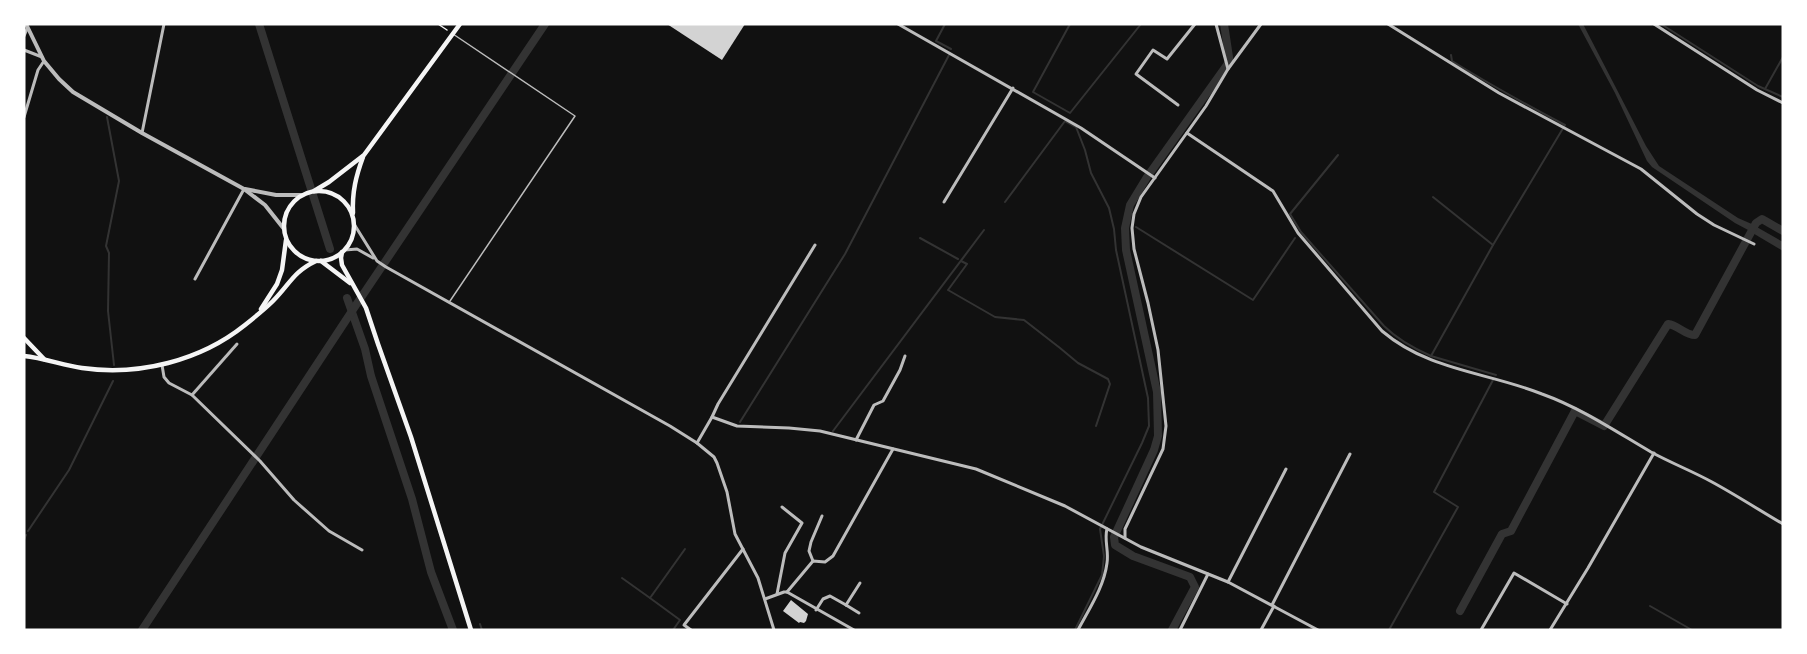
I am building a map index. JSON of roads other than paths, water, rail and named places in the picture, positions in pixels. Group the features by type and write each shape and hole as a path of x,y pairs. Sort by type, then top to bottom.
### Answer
{"main road":[{"path":"460,24 364,155 354,180 352,238 341,258 342,265 366,308 411,437 471,630"},
{"path":"259,313 277,284 282,270 286,240 284,230 286,213 301,195 329,183 364,155"},
{"path":"312,191 323,191 339,197 350,210 354,221"},
{"path":"286,240 298,255 318,261 334,270 354,287"},
{"path":"24,356 70,366 106,370 141,369 186,358 220,342 246,324 272,302 303,267 336,257 344,251"},
{"path":"24,338 44,359"}],"street":[{"path":"142,133 164,24"},
{"path":"898,24 1081,128 1155,178"},
{"path":"1178,105 1136,74 1153,50 1167,59 1195,24"},
{"path":"1216,24 1228,68"},
{"path":"1125,537 1125,528 1163,449 1166,426 1158,350 1134,249 1132,228 1134,214 1141,197 1212,97 1228,68 1261,24"},
{"path":"1388,24 1499,93 1641,169 1697,214 1714,225 1754,244"},
{"path":"1654,24 1750,86 1783,103"},
{"path":"24,36 27,26"},
{"path":"27,26 43,60 74,92 142,133 244,189 265,205 284,230"},
{"path":"24,50 43,60"},
{"path":"24,117 43,60"},
{"path":"944,202 1013,88"},
{"path":"1187,133 1273,191 1298,232 1382,331 1397,344 1432,362 1501,380 1542,394 1589,415 1654,453 1712,482 1783,524"},
{"path":"244,189 276,195 301,195"},
{"path":"195,279 244,189"},
{"path":"354,221 377,261"},
{"path":"697,442 717,404 815,244"},
{"path":"344,251 357,249 697,442 714,457 721,471 735,534 758,578 774,630"},
{"path":"192,395 237,344"},
{"path":"856,440 874,405 883,401 905,356"},
{"path":"162,364 164,377 169,383 192,395 260,461 314,519 329,531 362,550"},
{"path":"712,417 737,426 820,431 976,469 1042,495 1141,547 1228,582 1318,630"},
{"path":"813,561 825,562 833,556 893,449"},
{"path":"1550,630 1654,453"},
{"path":"1261,630 1350,454"},
{"path":"1228,582 1286,469"},
{"path":"777,594 785,553 802,523 782,507"},
{"path":"813,561 809,551 822,516"},
{"path":"1078,630 1104,578 1108,560 1106,528"},
{"path":"691,630 684,625 743,549"},
{"path":"765,599 787,592 813,561"},
{"path":"1481,630 1514,573 1566,604"},
{"path":"1180,630 1208,574"},
{"path":"846,605 860,583"},
{"path":"787,592 854,630"},
{"path":"816,610 823,599 830,596 860,613"}],"lane":[{"path":"449,302 575,116 453,34"}],"waterway":[{"path":"259,24 330,249"},
{"path":"142,630 545,24"},
{"path":"945,24 936,41 951,49"},
{"path":"1070,24 1033,92 1070,113 1141,24"},
{"path":"1172,630 1195,587 1190,577 1133,556 1115,545 1114,537 1154,450 1158,436 1157,392 1126,250 1125,228 1130,205 1147,177 1229,62 1224,24"},
{"path":"1661,24 1758,86 1783,97"},
{"path":"740,422 845,254 949,55"},
{"path":"1451,55 1452,61 1565,125 1493,245"},
{"path":"1765,89 1783,57"},
{"path":"107,117 119,181 106,246 109,253 108,311 114,365"},
{"path":"1005,202 1065,121 1076,127 1091,173 1109,208 1148,398 1149,426 1100,529 1104,556 1102,575 1075,630"},
{"path":"1338,155 1290,214 1301,232 1384,326 1406,343 1431,356"},
{"path":"1433,197 1493,245 1431,356 1496,375"},
{"path":"1460,611 1502,534 1511,531 1575,411 1604,426 1668,324 1695,335 1756,223 1762,219 1783,231"},
{"path":"1136,227 1253,300 1295,238"},
{"path":"833,431 984,230"},
{"path":"920,238 958,259"},
{"path":"961,261 967,264 948,290 995,317 1024,320 1078,363 1108,379 1110,384 1096,426"},
{"path":"347,298 412,499 431,572 453,630"},
{"path":"1389,630 1458,507 1434,492 1493,380"},
{"path":"28,531 69,470 113,381"},
{"path":"24,540 26,535"},
{"path":"673,630 680,620 650,598 685,549"},
{"path":"622,578 650,598"},
{"path":"1650,606 1692,630"},
{"path":"480,624 482,630"}]}
